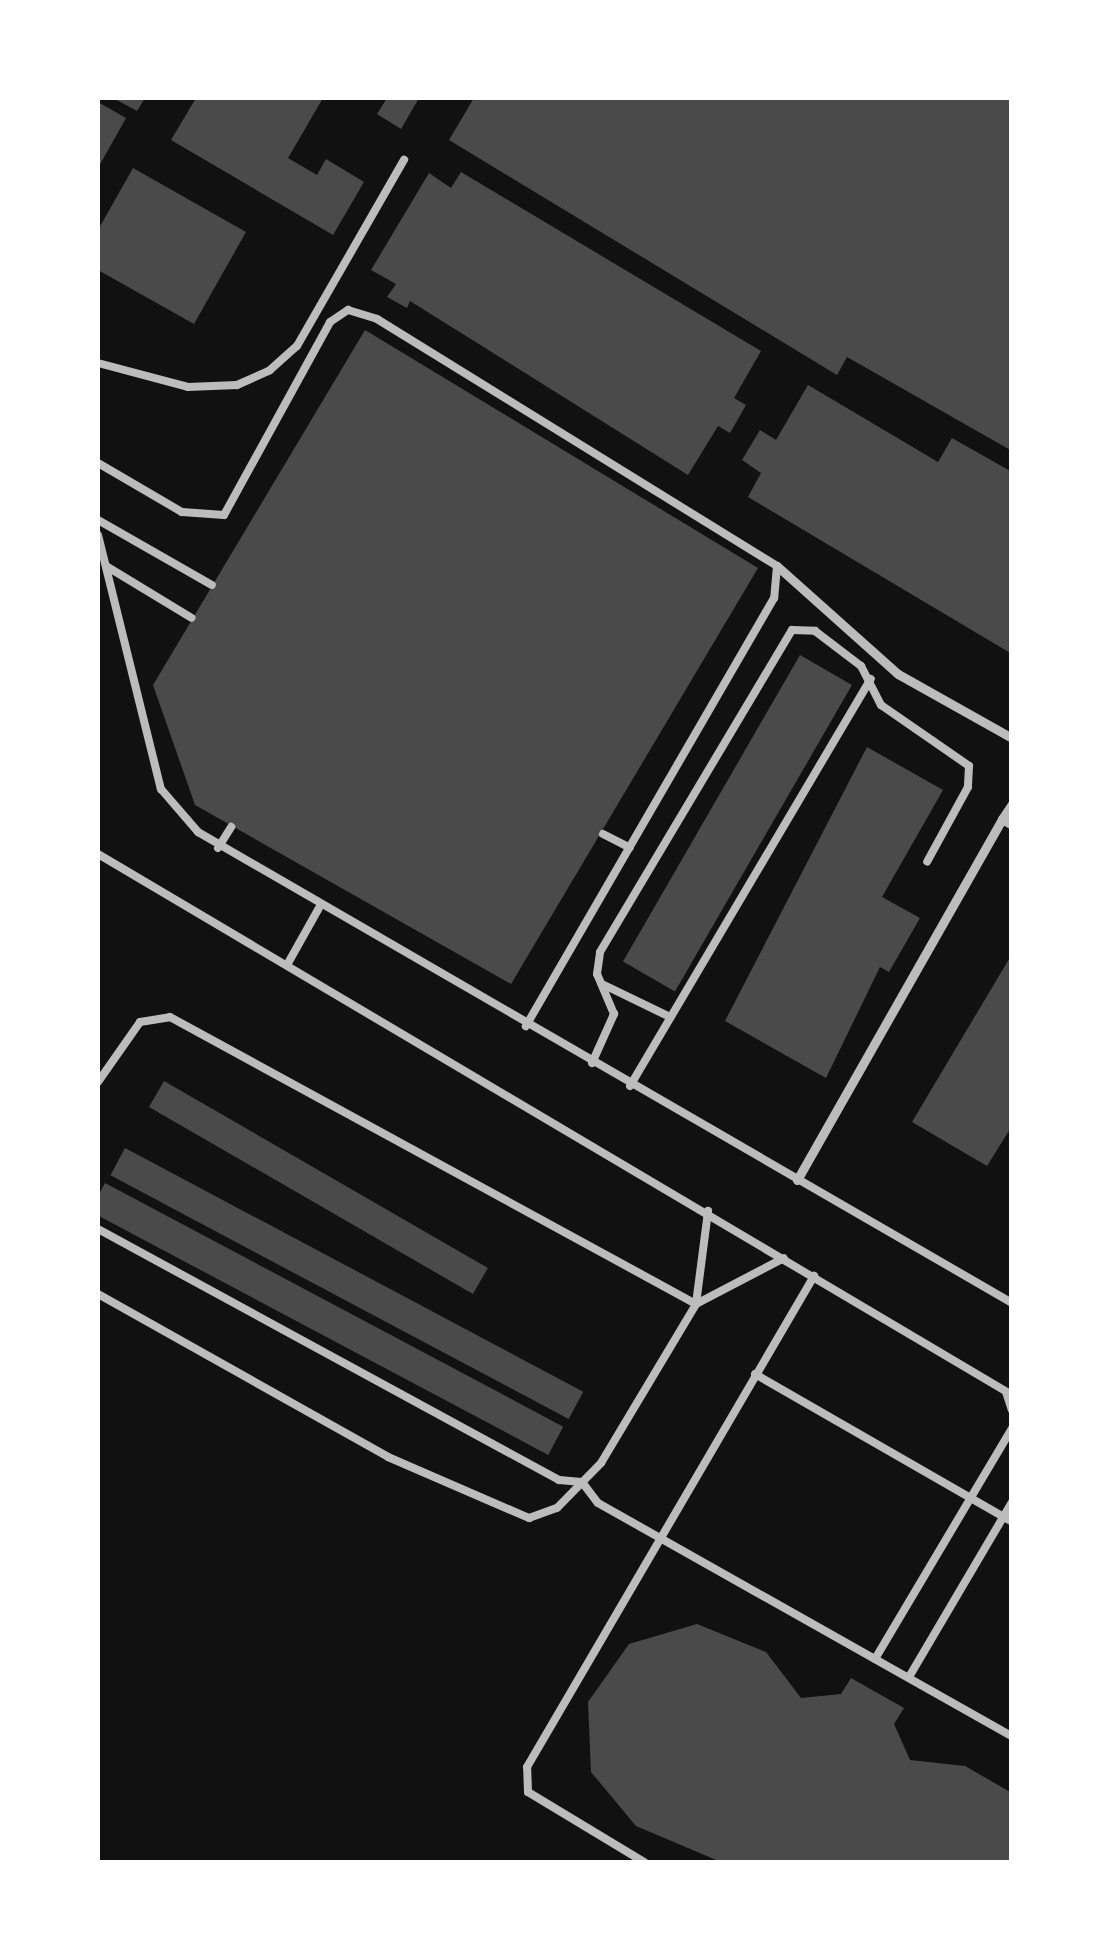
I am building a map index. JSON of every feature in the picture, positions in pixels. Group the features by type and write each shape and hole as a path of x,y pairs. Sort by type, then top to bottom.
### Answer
{"street":[{"path":"777,566 898,674 1012,738"},
{"path":"797,1180 1007,822 1012,804"}],"lane":[{"path":"98,363 188,387 237,385 270,370 297,346 404,160"},
{"path":"98,464 182,512 224,515 330,322 348,310 777,566 774,598 526,1026"},
{"path":"98,520 212,585"},
{"path":"98,535 161,789 218,848 1012,1303"},
{"path":"106,566 192,618"},
{"path":"592,1063 614,1014 601,984 600,952 786,634 815,631 871,680 888,711 968,766 968,787 926,862"},
{"path":"630,1086 871,680"},
{"path":"218,848 231,827"},
{"path":"603,834 630,848"},
{"path":"98,854 708,1211 1009,1393 1012,1410"},
{"path":"286,966 318,908"},
{"path":"601,984 670,1017"},
{"path":"98,1082 140,1022 170,1017 696,1304"},
{"path":"98,1294 469,1499 529,1518 557,1508 582,1482 696,1304 708,1211"},
{"path":"98,1229 559,1480 582,1482 598,1503 1012,1736"},
{"path":"696,1304 784,1258"},
{"path":"644,1862 528,1792 527,1767 658,1536 814,1276"},
{"path":"755,1374 1007,1519"},
{"path":"875,1658 1012,1428"},
{"path":"909,1677 1007,1519 1012,1502"}],"building":[{"path":"113,98 145,98 137,111"},
{"path":"196,98 323,98 288,158 317,175 326,159 364,182 333,235 171,140"},
{"path":"387,98 419,98 401,129 377,114"},
{"path":"474,98 1012,98 1012,451 847,357 837,375 449,140"},
{"path":"98,102 126,118 98,168"},
{"path":"133,168 246,232 194,324 98,270 98,230"},
{"path":"461,172 761,351 734,398 746,405 730,433 718,426 688,475 410,301 407,308 387,297 396,284 371,270 429,173 451,188"},
{"path":"365,330 758,568 511,984 195,805 153,685"},
{"path":"808,385 938,462 952,438 1012,472 1012,654 748,497 761,473 742,460 760,430 776,440"},
{"path":"800,655 852,685 675,992 623,962"},
{"path":"867,747 943,790 882,897 920,918 889,972 880,967 826,1078 725,1021"},
{"path":"1012,954 1012,1126 987,1166 912,1122"},
{"path":"164,1081 488,1268 473,1294 149,1107"},
{"path":"125,1148 583,1392 569,1419 110,1175"},
{"path":"105,1183 563,1427 548,1455 98,1216 98,1196"},
{"path":"697,1624 766,1652 801,1698 841,1694 851,1678 904,1708 894,1724 910,1760 965,1766 1012,1793 1012,1862 721,1862 636,1826 591,1772 588,1702 629,1644"}]}
